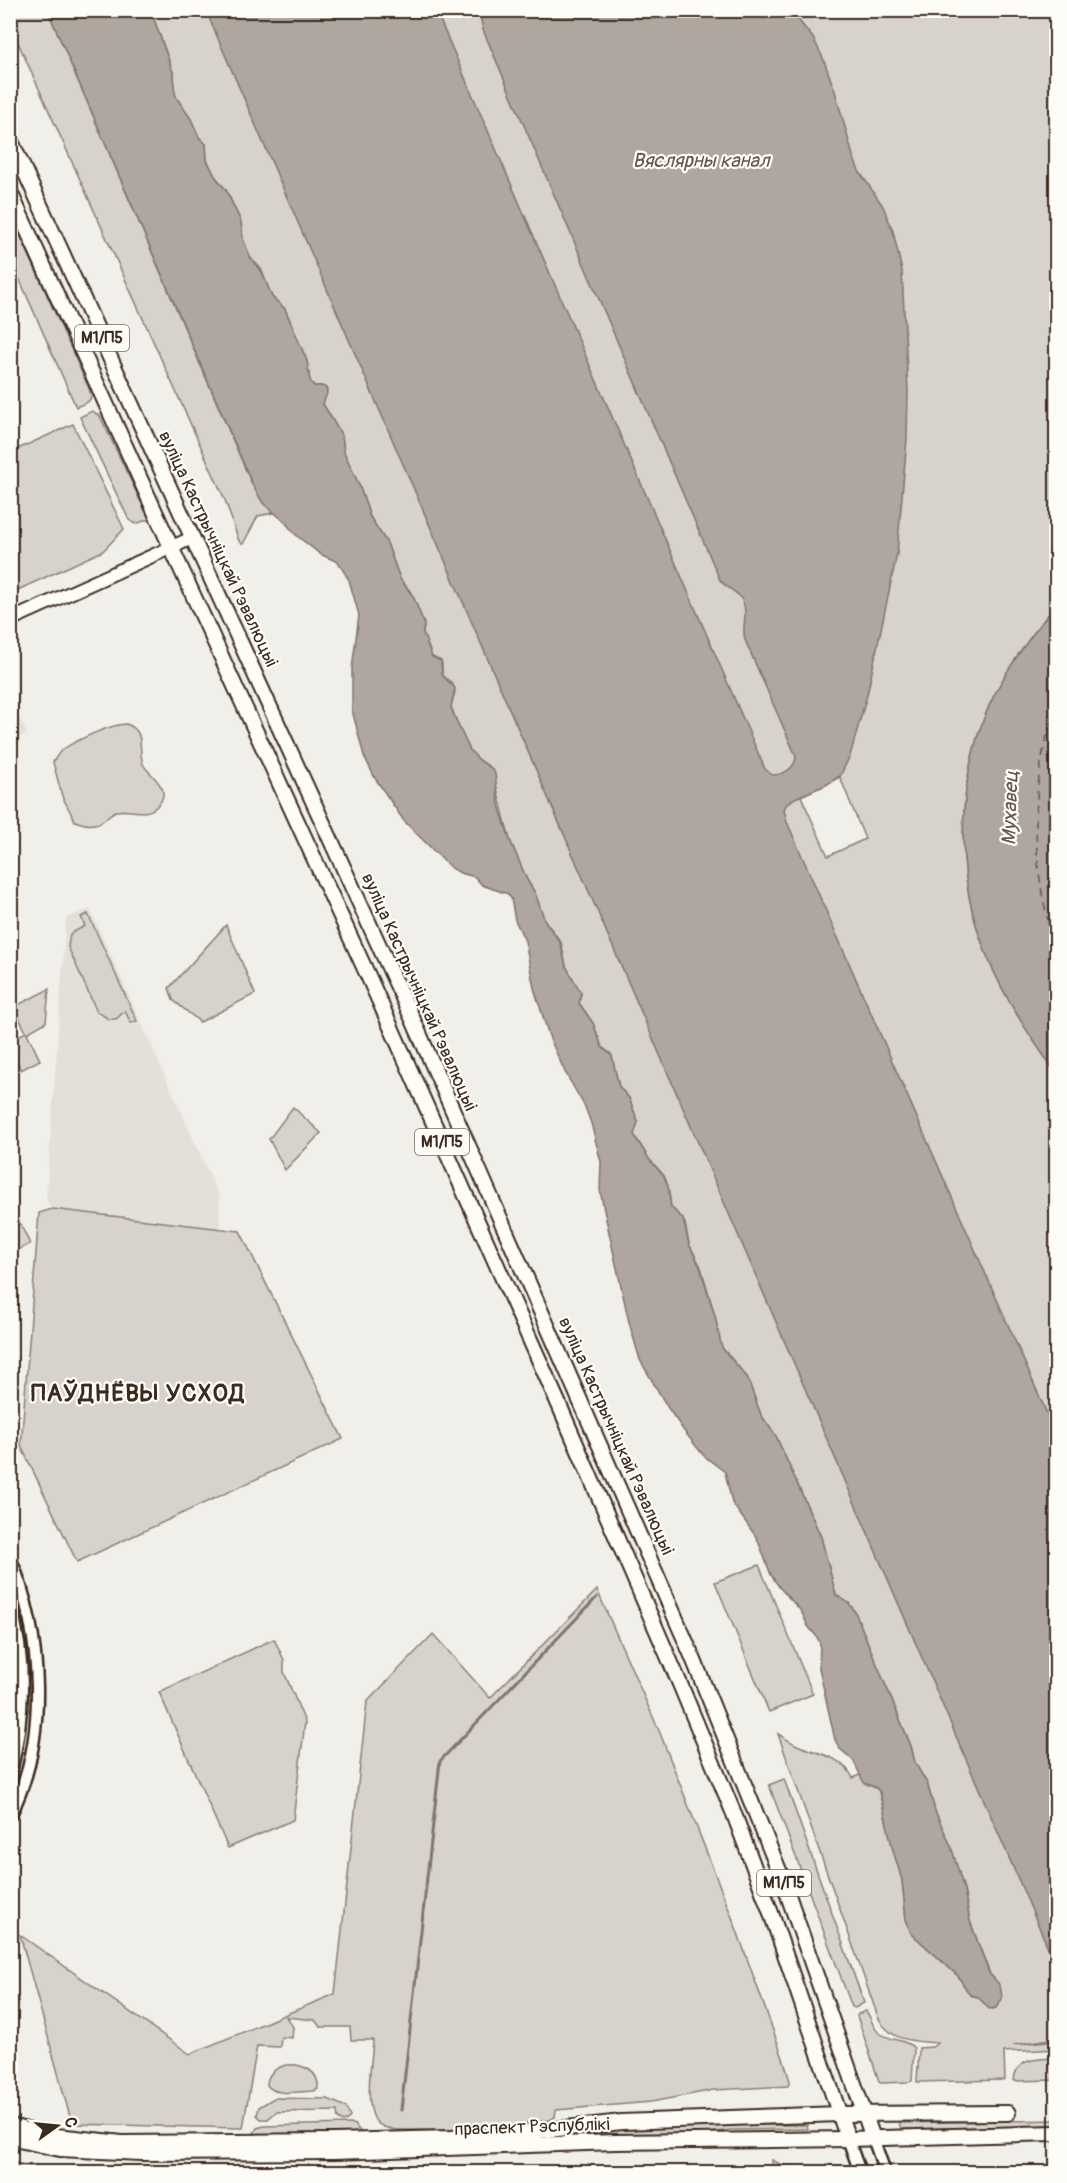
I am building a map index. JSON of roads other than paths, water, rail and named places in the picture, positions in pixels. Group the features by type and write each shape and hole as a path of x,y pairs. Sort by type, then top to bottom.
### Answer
{"main road":[{"name":"вуліца Кастрычніцкай Рэвалюцыі","path":"10,139 414,1022 693,1658 782,1878 873,2138"},
{"name":"М1/П5","path":"10,192 347,929 621,1546 734,1814 771,1912 848,2139"},
{"path":"10,620 192,538"},
{"path":"323,877 343,868"},
{"path":"347,929 367,920"},
{"path":"603,1506 623,1497"},
{"path":"621,1546 641,1538"},
{"name":"праспект Рэспублікі","path":"10,2126 47,2135 122,2143 334,2141 451,2138 622,2122 864,2113 1008,2113"},
{"name":"праспект Рэспублікі","path":"10,2138 60,2149 141,2153 335,2152 615,2142 1056,2133"}],"street":[{"path":"10,1557 32,1628 36,1661 36,1691 31,1750 21,1790 10,1816"},
{"path":"10,1602 20,1645 22,1691 18,1741 10,1776"},
{"path":"873,2138 885,2172"},
{"path":"848,2139 860,2172"}],"water":[{"path":"48,11 151,11 174,75 176,97 191,119 199,137 206,144 207,160 215,176 226,190 241,222 243,239 250,257 262,272 272,297 285,309 307,361 310,381 314,386 326,388 327,393 323,404 342,436 344,452 370,517 387,543 400,579 413,596 424,623 423,633 432,657 441,661 442,675 455,688 451,707 457,723 470,750 495,774 499,805 510,840 535,893 545,921 560,942 566,966 581,993 579,1003 593,1023 602,1047 612,1056 619,1087 629,1098 638,1122 634,1135 649,1159 664,1176 671,1207 683,1219 689,1244 700,1267 723,1349 747,1377 761,1415 776,1436 821,1537 836,1595 849,1603 855,1612 911,1746 915,1763 927,1783 935,1811 951,1846 970,1921 989,1973 1001,1990 1002,1999 996,2008 989,2009 978,1997 970,1995 958,1976 911,1933 906,1919 902,1880 880,1792 875,1787 864,1783 853,1760 840,1749 835,1740 819,1668 820,1644 817,1637 808,1626 801,1611 771,1575 757,1538 732,1503 725,1472 704,1456 684,1431 640,1360 629,1322 604,1210 600,1190 601,1162 591,1123 550,1039 534,988 525,941 515,920 511,898 508,894 482,885 475,877 460,873 450,867 404,821 375,778 364,756 352,710 352,669 359,615 349,580 338,562 320,554 296,535 263,503 254,488"},
{"name":"Вяслярны канал","path":"206,11 436,11 765,769 772,775 788,770 794,764 796,756 745,640 744,605 737,594 720,580 483,30 479,11 791,11 813,38 823,58 835,91 853,156 859,171 883,206 893,231 902,271 908,391 907,438 897,554 867,695 850,756 840,776 826,785 795,798 786,805 784,810 787,822 1056,1434 1056,1966"},
{"name":"Мухавец","path":"1056,605 1056,1073 1012,1007 986,953 971,904 963,841 968,776 975,745 986,714 1012,665"}],"waterway":[{"path":"401,2110 440,1761 597,1597"}],"district":[{"name":"ПАЎДНЁВЫ УСХОД","path":"138,1393"}]}
